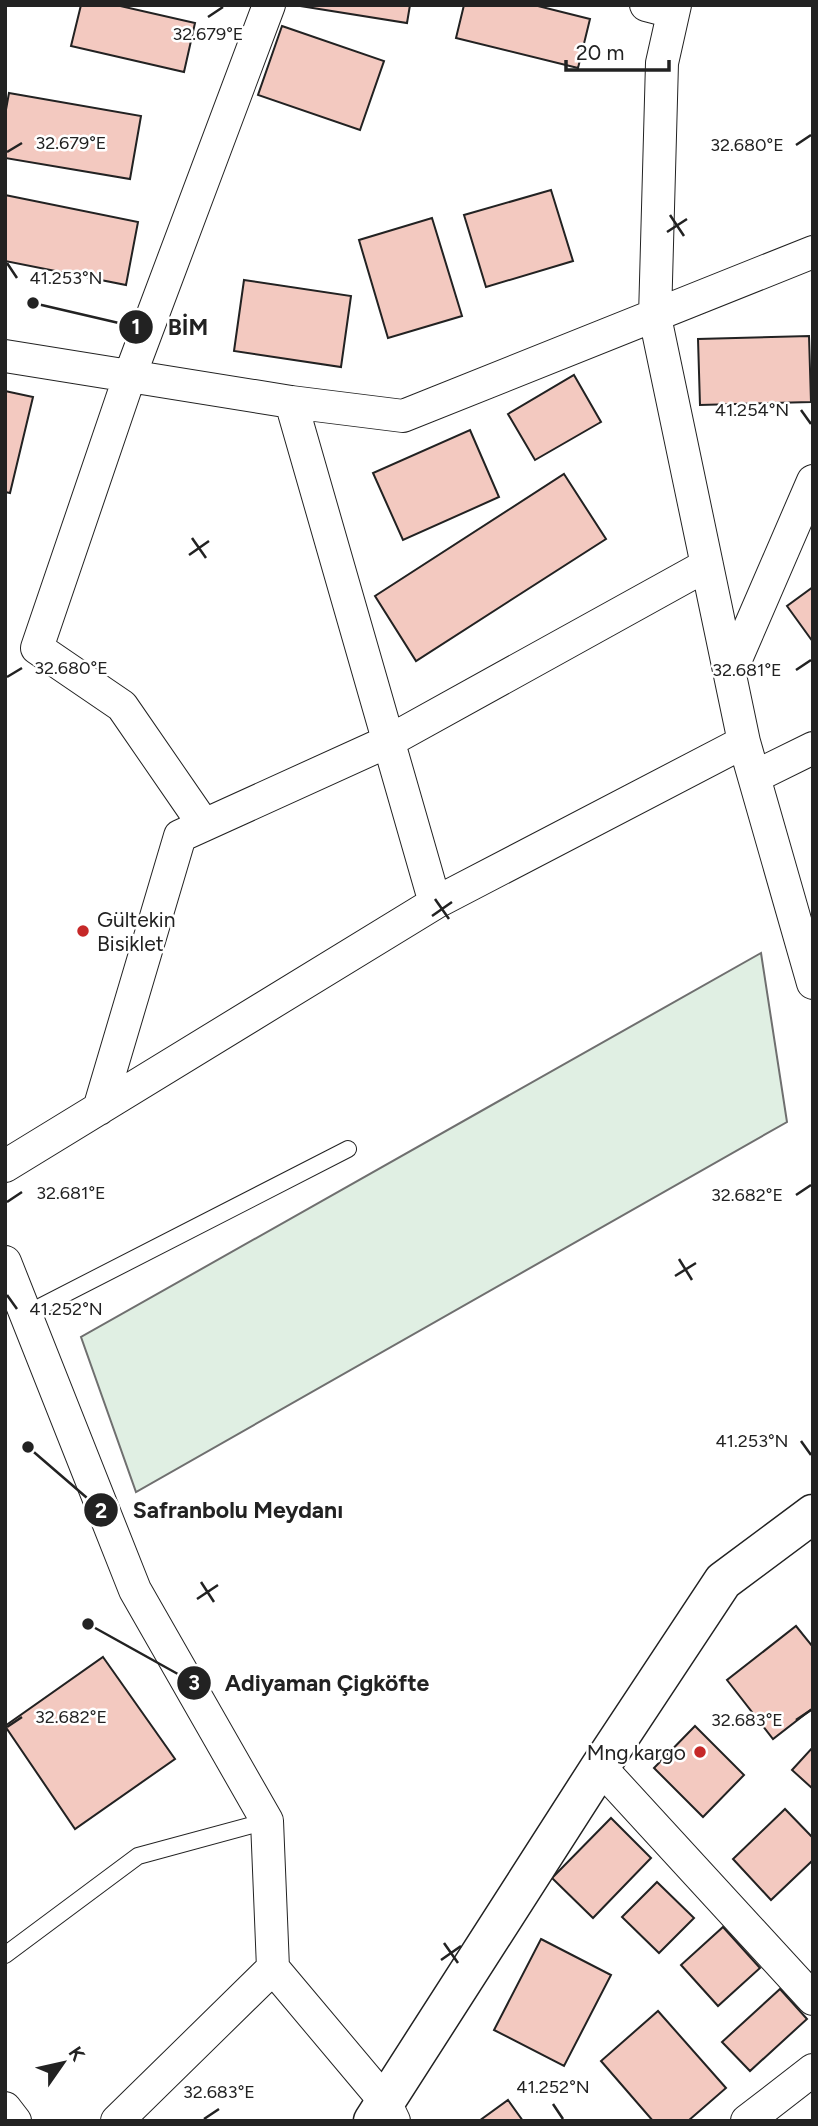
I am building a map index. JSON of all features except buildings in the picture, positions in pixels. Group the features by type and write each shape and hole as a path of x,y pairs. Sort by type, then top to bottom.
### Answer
{"street":[{"path":"204,825 122,706 37,648 130,378 269,5"},
{"path":"665,8 655,317 744,742 813,983"},
{"path":"5,356 130,378 403,416 813,252"},
{"path":"291,402 435,903"},
{"path":"730,673 813,481"},
{"path":"99,1109 180,836 389,741 707,565"},
{"path":"5,1166 435,903 744,742"},
{"path":"754,777 813,748"},
{"path":"5,1262 135,1590 267,1821 273,1968 384,2114 600,1766 723,1581 813,1514"},
{"path":"600,1766 813,1999"},
{"path":"117,2121 273,1968"},
{"path":"747,2121 813,2070"},
{"path":"5,2108 15,2121"}],"lane":[{"path":"26,1314 348,1149"},
{"path":"5,1955 138,1856 267,1821"}],"green space":[{"path":"761,953 787,1122 136,1492 81,1337"}],"place":[{"name":"BİM","path":"33,303"},
{"name":"Gültekin Bisiklet","path":"83,931"},
{"name":"Safranbolu Meydanı","path":"28,1447"},
{"name":"Adiyaman Çigköfte","path":"88,1624"},
{"name":"Mng kargo","path":"700,1752"}]}
